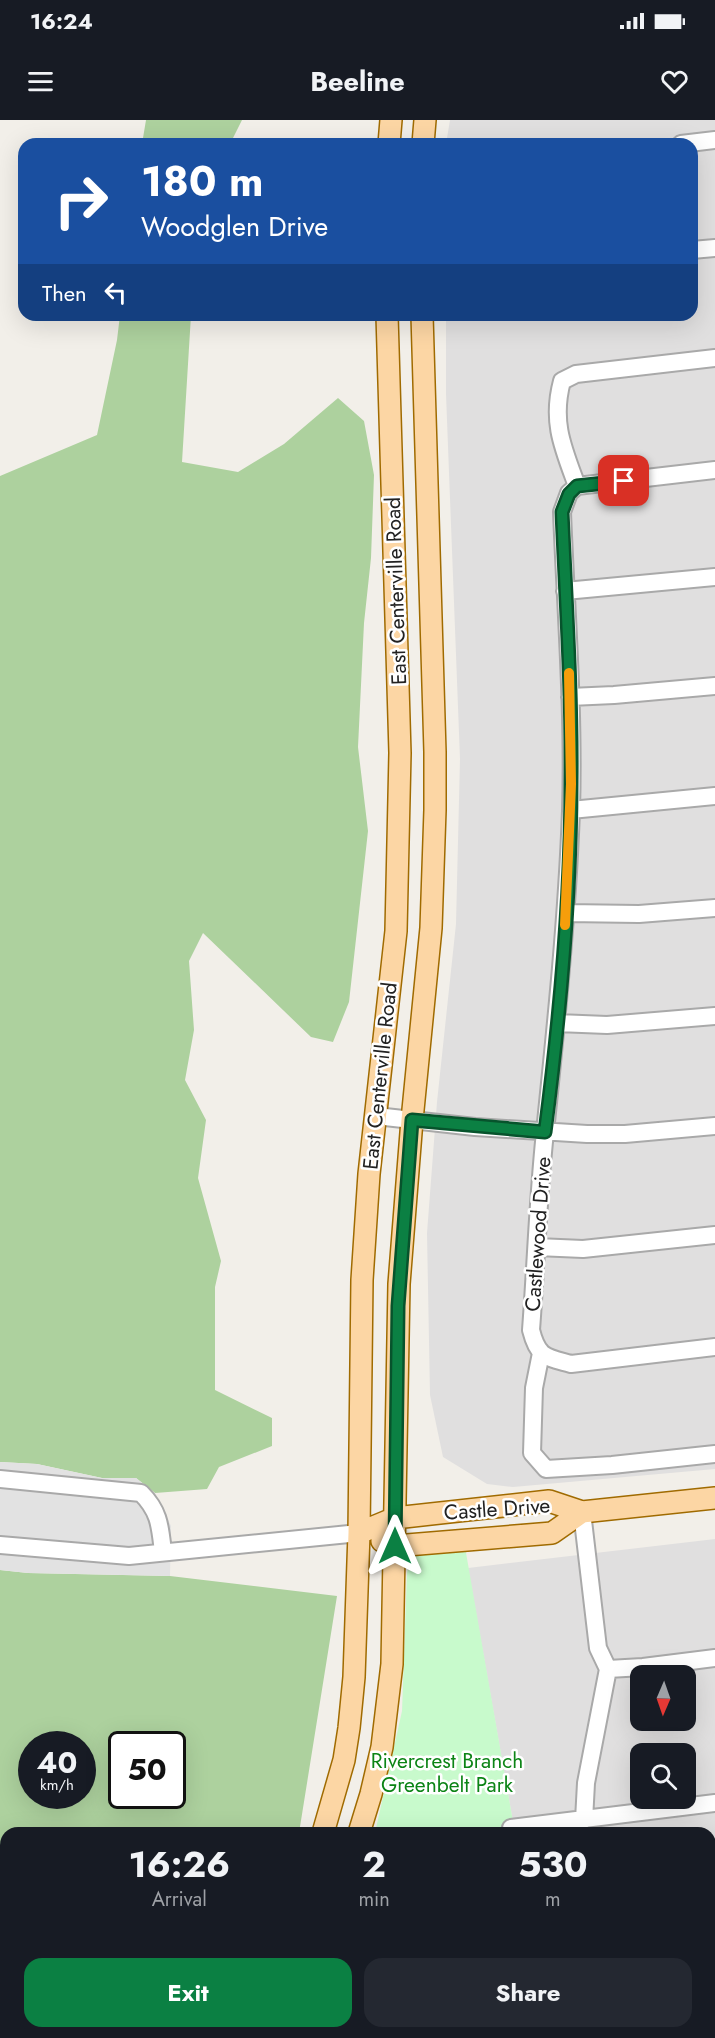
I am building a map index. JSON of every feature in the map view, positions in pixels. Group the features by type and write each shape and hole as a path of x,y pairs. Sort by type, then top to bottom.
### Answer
{"main road":[{"path":"390,138 391,120"},
{"path":"424,138 425,120"},
{"name":"East Centerville Road","path":"325,1827 344,1760 354,1666 359,1533 362,1280 369,1174 396,931 400,810 398,662 387,321"},
{"name":"East Centerville Road","path":"361,1827 382,1747 392,1664 399,1284 431,928 435,810 430,534 422,321"},
{"name":"Castle Drive","path":"359,1533 395,1518 549,1501 582,1512 715,1498"},
{"name":"Castle Drive","path":"359,1533 395,1546 552,1533 582,1512"}],"street":[{"path":"698,142 715,140"},
{"path":"698,249 715,248"},
{"path":"715,358 576,374 562,381 557,401 559,430 573,490 715,470"},
{"name":"Castlewood Drive","path":"545,1355 536,1348 531,1330 545,1132 566,913 571,810 570,697 562,512 573,490"},
{"path":"565,591 715,577"},
{"path":"570,697 715,686"},
{"path":"571,810 715,796"},
{"path":"566,913 639,914 715,908"},
{"path":"557,1023 607,1025 715,1016"},
{"path":"376,1116 587,1134 625,1134 715,1125"},
{"path":"537,1247 583,1249 715,1235"},
{"path":"715,1347 572,1364 545,1355 534,1388 532,1452 546,1469 612,1465 715,1454"},
{"path":"0,1479 141,1493 153,1505 159,1524 163,1552"},
{"path":"582,1512 598,1648 608,1669 586,1783 584,1820"},
{"path":"0,1545 129,1556 359,1533"},
{"path":"608,1669 715,1658"},
{"path":"520,1827 715,1803"}],"shaded area":[{"path":"450,120 715,120 715,1469 513,1487 487,1484 443,1457 430,1395 427,1233 437,1102 456,924 460,759 446,394 446,321 698,321 698,138 447,138"},
{"path":"0,1462 37,1464 102,1478 136,1478 155,1493 171,1526 170,1576 28,1573 0,1570"},
{"path":"715,1539 715,1827 514,1827 468,1568"}],"green space":[{"path":"146,120 242,120 233,138 143,138"},
{"path":"119,321 191,321 182,462 238,472 284,444 338,398 364,421 374,475 371,558 364,623 358,747 368,831 349,1002 333,1042 311,1037 203,933 189,961 194,1030 185,1080 206,1120 198,1178 221,1261 215,1287 215,1390 272,1418 272,1446 219,1467 207,1489 155,1493 136,1478 102,1478 37,1464 0,1462 0,476 97,435"},
{"name":"Rivercrest Branch Greenbelt Park","path":"465,1547 514,1827 376,1827 402,1711 407,1573 410,1560 420,1552"},
{"path":"0,1570 28,1573 170,1576 337,1596 300,1827 0,1827"}],"slow traffic":[{"path":"565,925 571,784 569,673"}],"route":[{"path":"395,1546 398,1306 412,1120 545,1132 566,913 571,797 571,718 562,512 569,494 577,486 624,481"}]}
